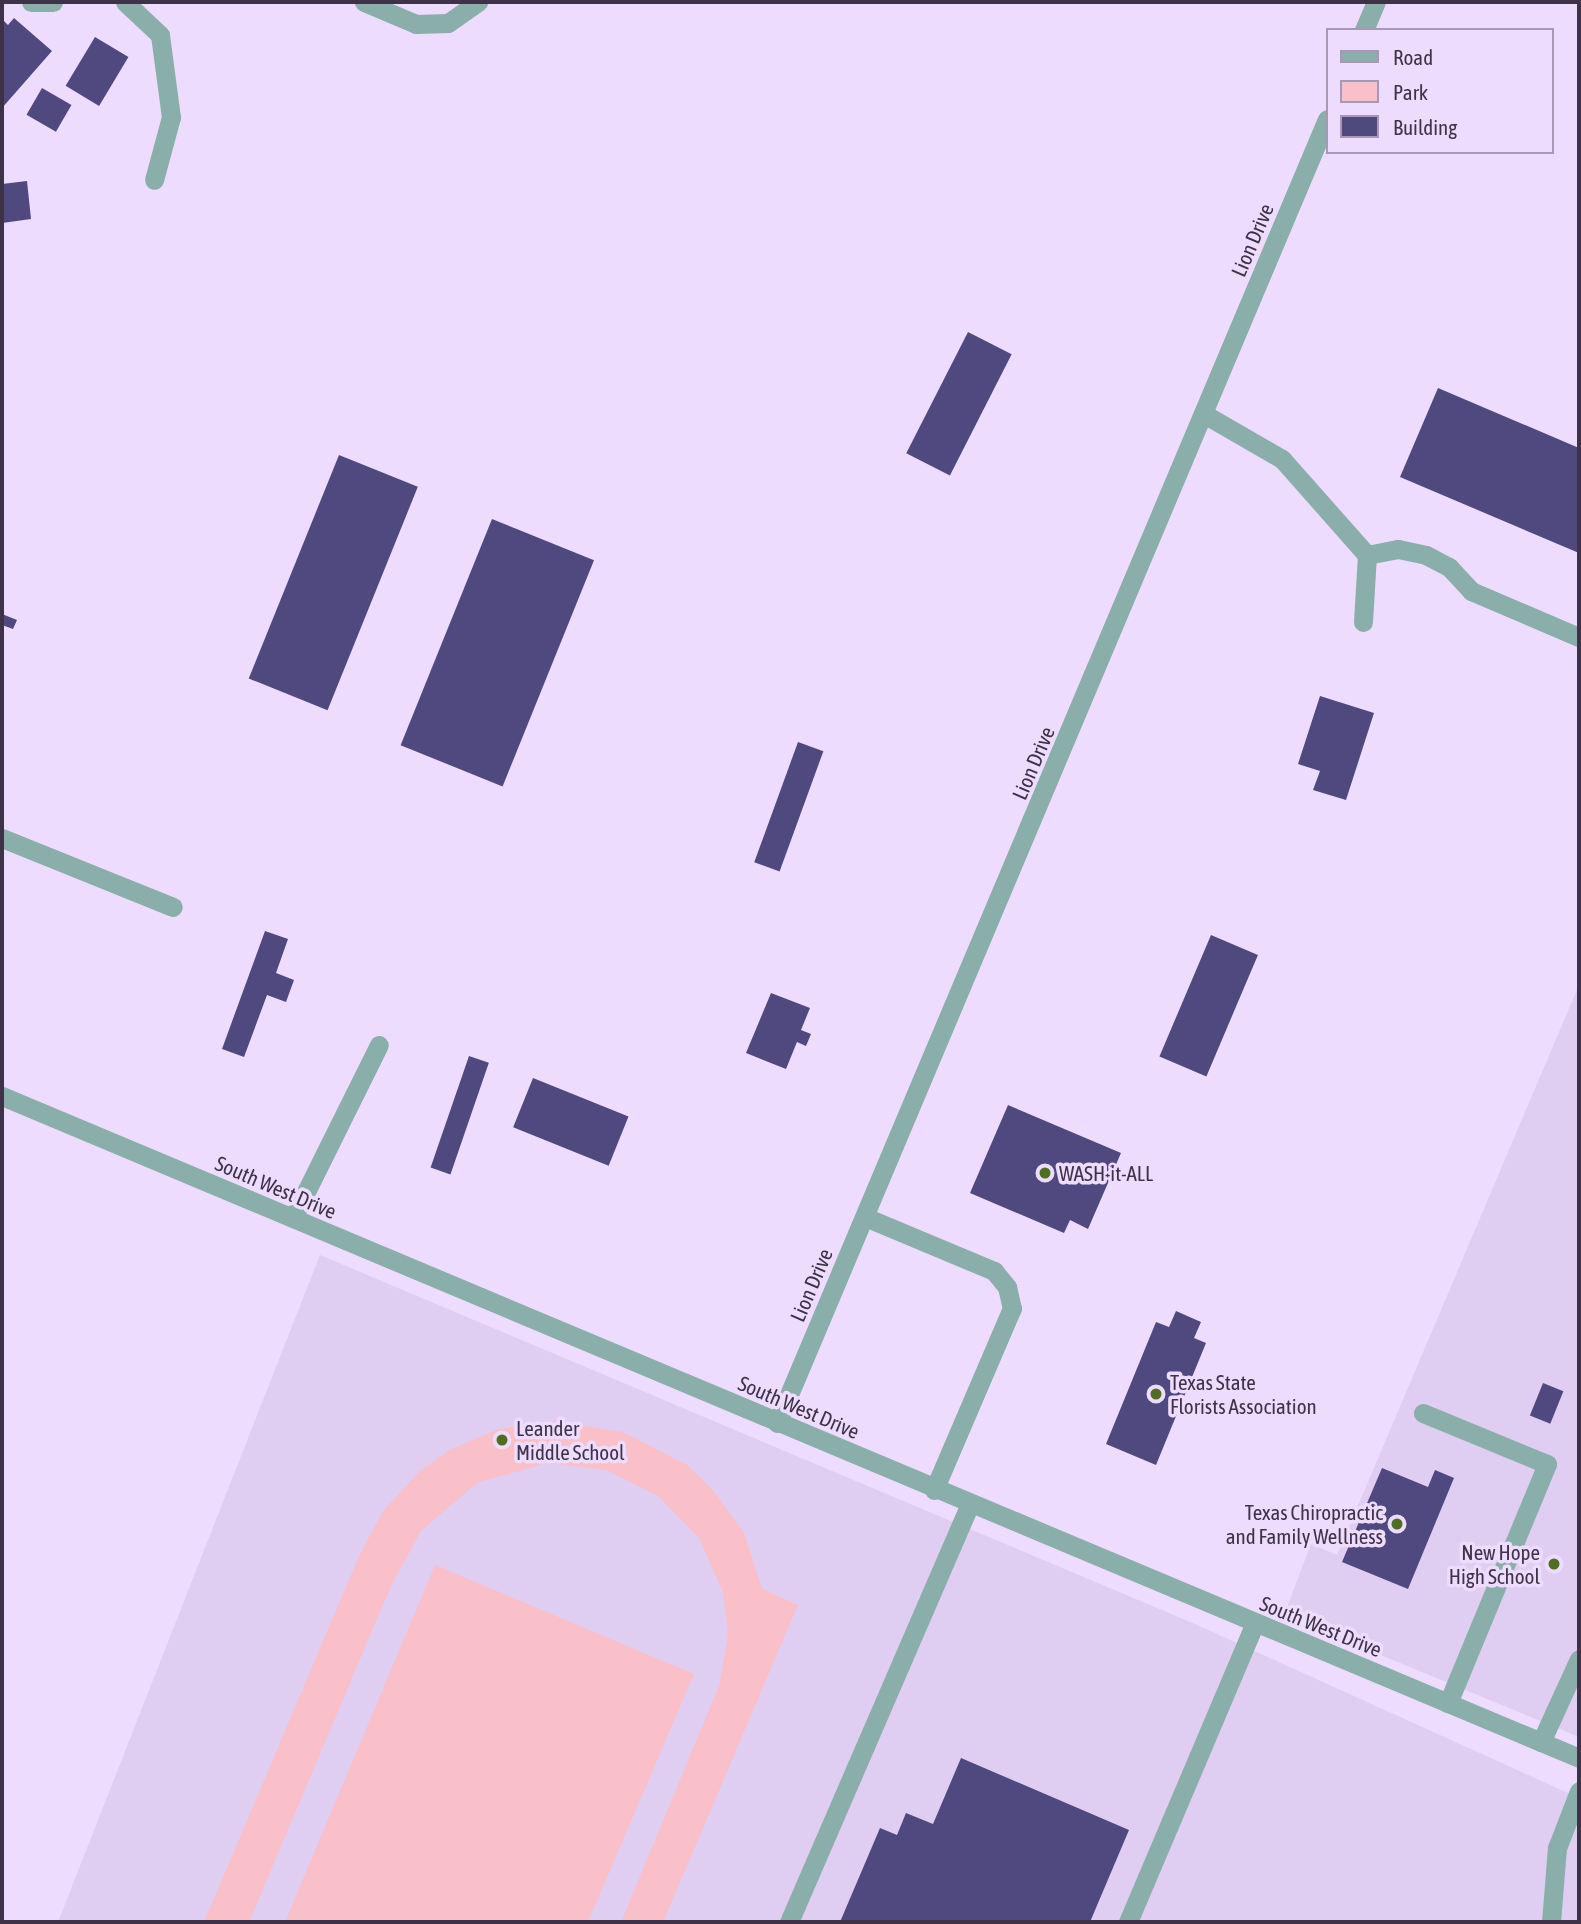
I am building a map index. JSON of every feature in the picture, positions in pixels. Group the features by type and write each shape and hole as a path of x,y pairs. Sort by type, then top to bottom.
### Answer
{"street":[{"path":"31,2 53,2"},
{"path":"125,2 160,35 172,117 154,180"},
{"path":"364,2 416,24 448,23 478,2"},
{"path":"1365,28 1376,2"},
{"name":"Lion Drive","path":"777,1423 1326,122"},
{"path":"1204,414 1282,459 1367,555 1363,622"},
{"path":"1367,555 1398,549 1426,555 1449,567 1471,591 1579,637"},
{"path":"2,838 173,907"},
{"path":"293,1218 379,1045"},
{"name":"South West Drive","path":"2,1096 969,1506 1579,1758"},
{"path":"865,1217 993,1270 1007,1287 1012,1308 934,1490"},
{"path":"1423,1413 1547,1464 1448,1703"},
{"path":"789,1922 969,1506"},
{"path":"1128,1922 1255,1623"},
{"path":"1541,1742 1579,1659"},
{"path":"1551,1922 1557,1848 1579,1791"}],"shaded area":[{"path":"1579,985 1579,1737 1284,1615 1311,1544 1337,1555"},
{"name":"Leander Middle School","path":"320,1255 1195,1624 1579,1798 1579,1922 58,1922"}],"green space":[{"path":"553,1421 623,1432 687,1465 713,1490 744,1533 762,1589 798,1605 663,1922 621,1922 719,1686 728,1636 723,1592 699,1538 658,1496 606,1470 547,1463 477,1483 421,1531 391,1586 249,1922 204,1922 359,1556 383,1511 420,1471 449,1450 499,1429"},
{"path":"435,1565 694,1674 588,1922 285,1922"}],"building":[{"path":"14,18 52,51 2,108 2,19 8,25"},
{"path":"95,37 128,57 99,106 66,86"},
{"path":"42,88 71,105 56,132 26,115"},
{"path":"27,181 31,219 2,223 2,184"},
{"path":"968,332 1012,354 950,475 906,453"},
{"path":"1438,388 1579,448 1579,553 1400,477"},
{"path":"339,455 418,487 328,710 249,678"},
{"path":"492,519 594,560 503,786 401,745"},
{"path":"2,614 17,620 13,629 2,625"},
{"path":"1320,696 1374,713 1346,800 1313,790 1320,771 1298,764"},
{"path":"798,742 823,751 780,872 754,862"},
{"path":"265,931 288,939 276,973 294,980 286,1002 267,995 244,1057 222,1049"},
{"path":"1211,935 1258,955 1206,1076 1159,1057"},
{"path":"771,993 810,1008 801,1030 811,1034 806,1046 797,1042 786,1069 746,1053"},
{"path":"469,1056 489,1063 450,1174 431,1168"},
{"path":"533,1078 628,1117 609,1166 513,1127"},
{"name":"WASH-it-ALL","path":"1008,1105 1121,1153 1088,1229 1070,1220 1064,1233 970,1193"},
{"name":"Texas State Florists Association","path":"1176,1311 1201,1322 1194,1338 1206,1343 1156,1465 1106,1444 1156,1322 1169,1327"},
{"path":"1543,1383 1563,1391 1550,1424 1530,1415"},
{"name":"Texas Chiropractic and Family Wellness","path":"1382,1468 1428,1487 1435,1470 1454,1478 1408,1589 1342,1562"},
{"path":"961,1758 1129,1830 1090,1922 840,1922 880,1828 897,1835 906,1813 933,1824"}],"place":[{"name":"WASH-it-ALL","path":"1045,1173"},
{"name":"Texas State Florists Association","path":"1156,1394"},
{"name":"Leander Middle School","path":"502,1440"},
{"name":"Texas Chiropractic and Family Wellness","path":"1397,1524"},
{"name":"New Hope High School","path":"1554,1564"}]}
